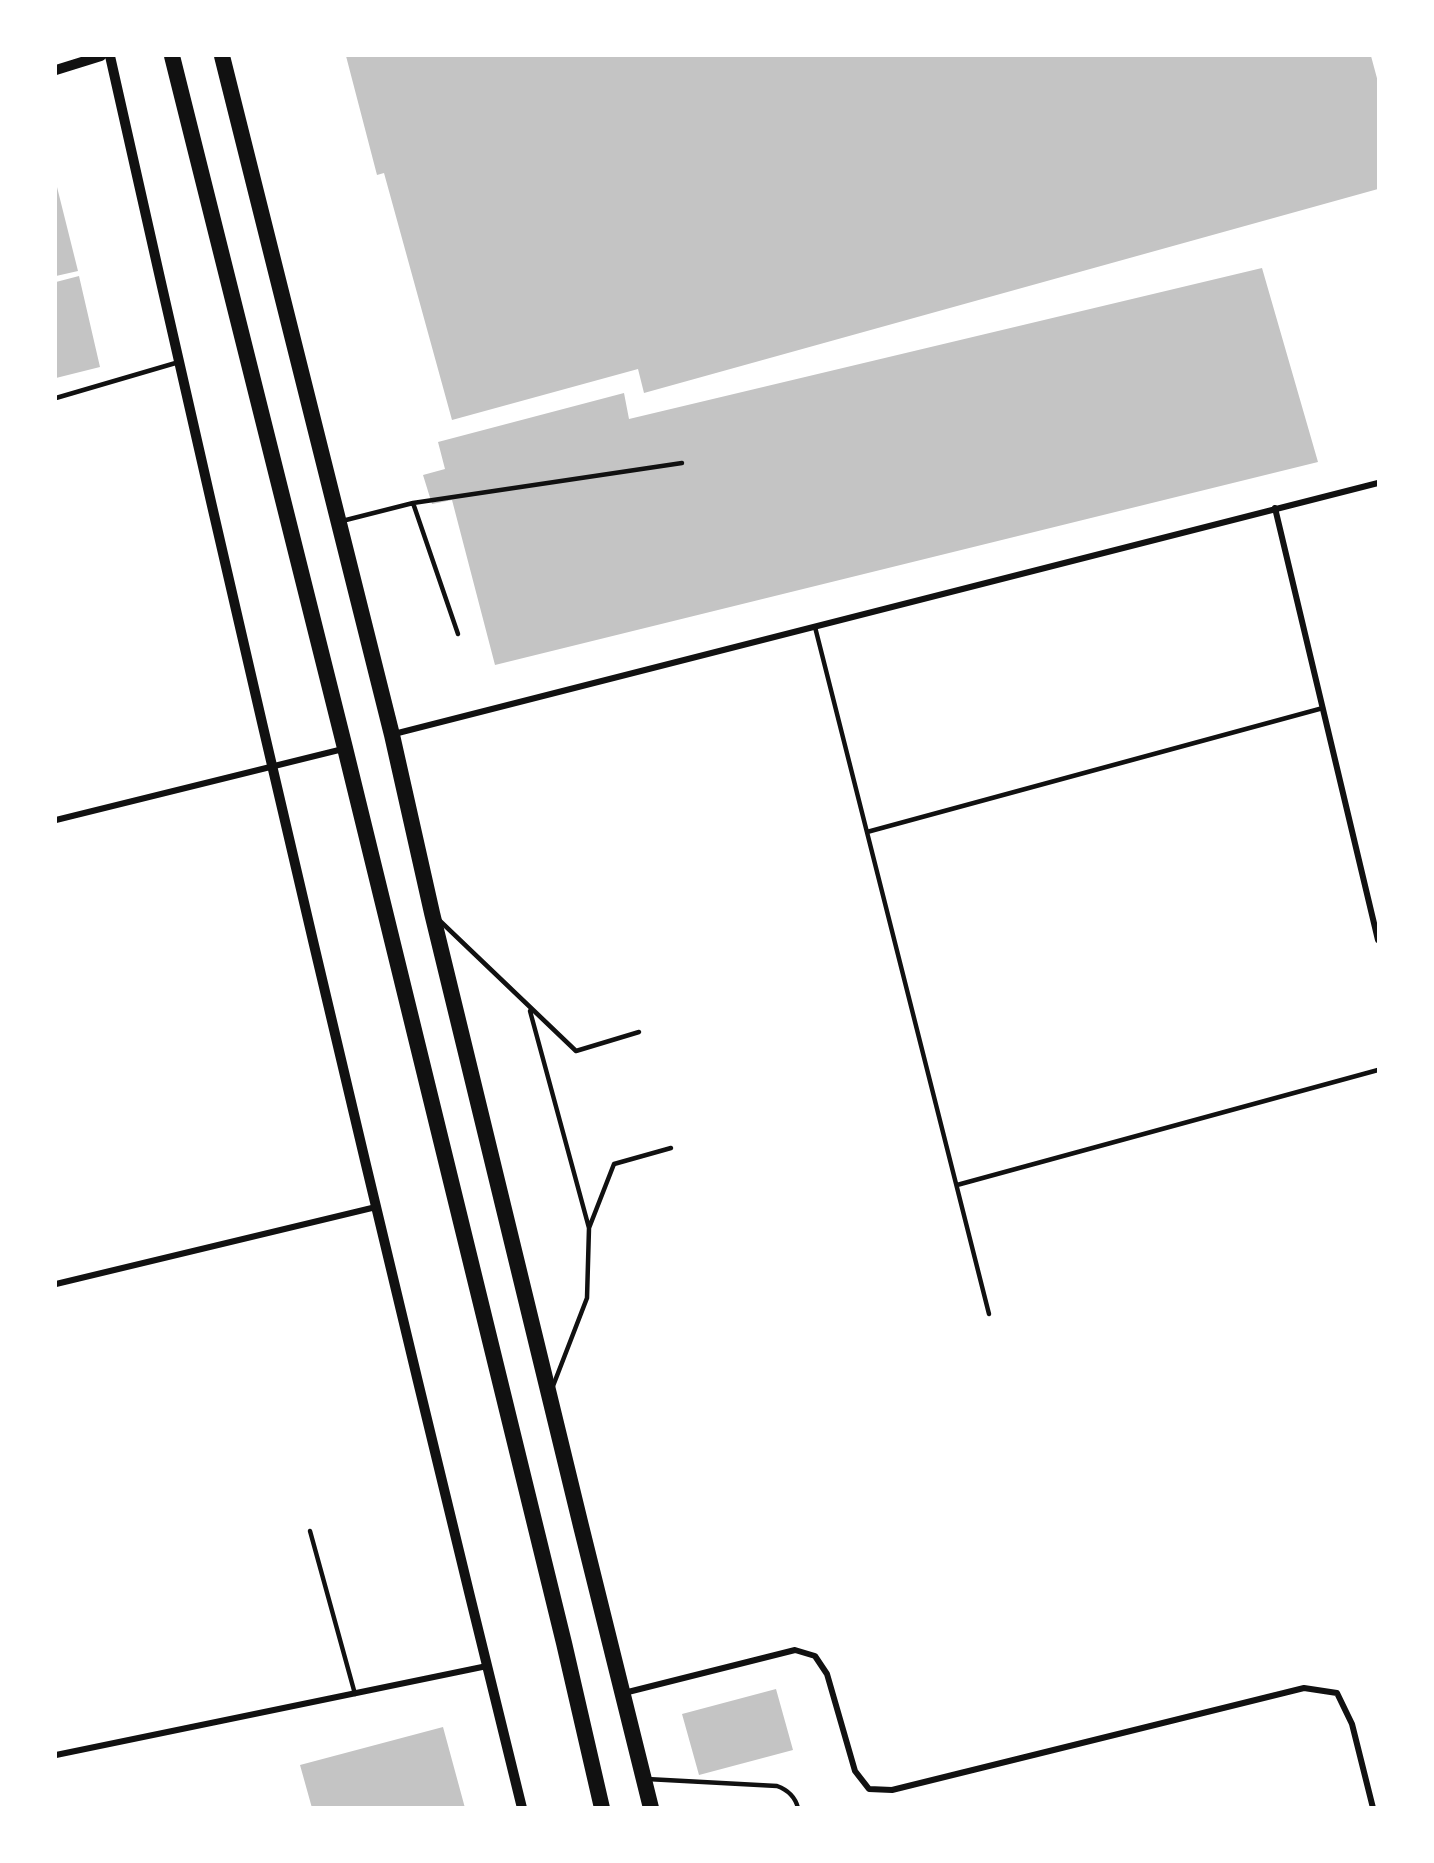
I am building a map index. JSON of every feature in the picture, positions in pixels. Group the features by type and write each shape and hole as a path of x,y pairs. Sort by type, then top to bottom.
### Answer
{"highway":[{"path":"172,56 345,748 564,1643 602,1808"},
{"path":"223,59 392,735 432,913 651,1808"}],"street":[{"path":"56,70 101,56"},
{"path":"110,56 376,1207 522,1808"},
{"path":"392,735 1378,483"},
{"path":"1275,508 1378,940"},
{"path":"56,820 345,748"},
{"path":"56,1284 376,1207"},
{"path":"623,1693 795,1650 815,1656 827,1674 855,1770 869,1789 892,1790 1304,1688 1337,1693 1352,1724 1373,1808"},
{"path":"56,1755 487,1666"}],"lane":[{"path":"56,398 179,362"},
{"path":"339,522 413,503 682,463"},
{"path":"413,503 458,634"},
{"path":"815,627 989,1314"},
{"path":"867,832 1323,708"},
{"path":"432,913 576,1051 639,1032"},
{"path":"530,1009 589,1228 587,1298 549,1397"},
{"path":"957,1185 1378,1070"},
{"path":"589,1228 614,1164 671,1148"},
{"path":"310,1531 355,1694"},
{"path":"644,1778 777,1786 789,1791 797,1802 798,1808"}],"building":[{"path":"346,56 1371,56 1378,82 1378,189 644,393 638,369 452,420 384,173 377,175"},
{"path":"56,183 78,271 56,276"},
{"path":"1262,268 1318,462 495,665 452,500 432,504 423,475 445,469 438,442 624,393 629,419"},
{"path":"79,276 100,367 56,378 56,282"},
{"path":"776,1689 793,1750 699,1775 682,1714"},
{"path":"443,1727 465,1808 312,1808 300,1765"}]}
